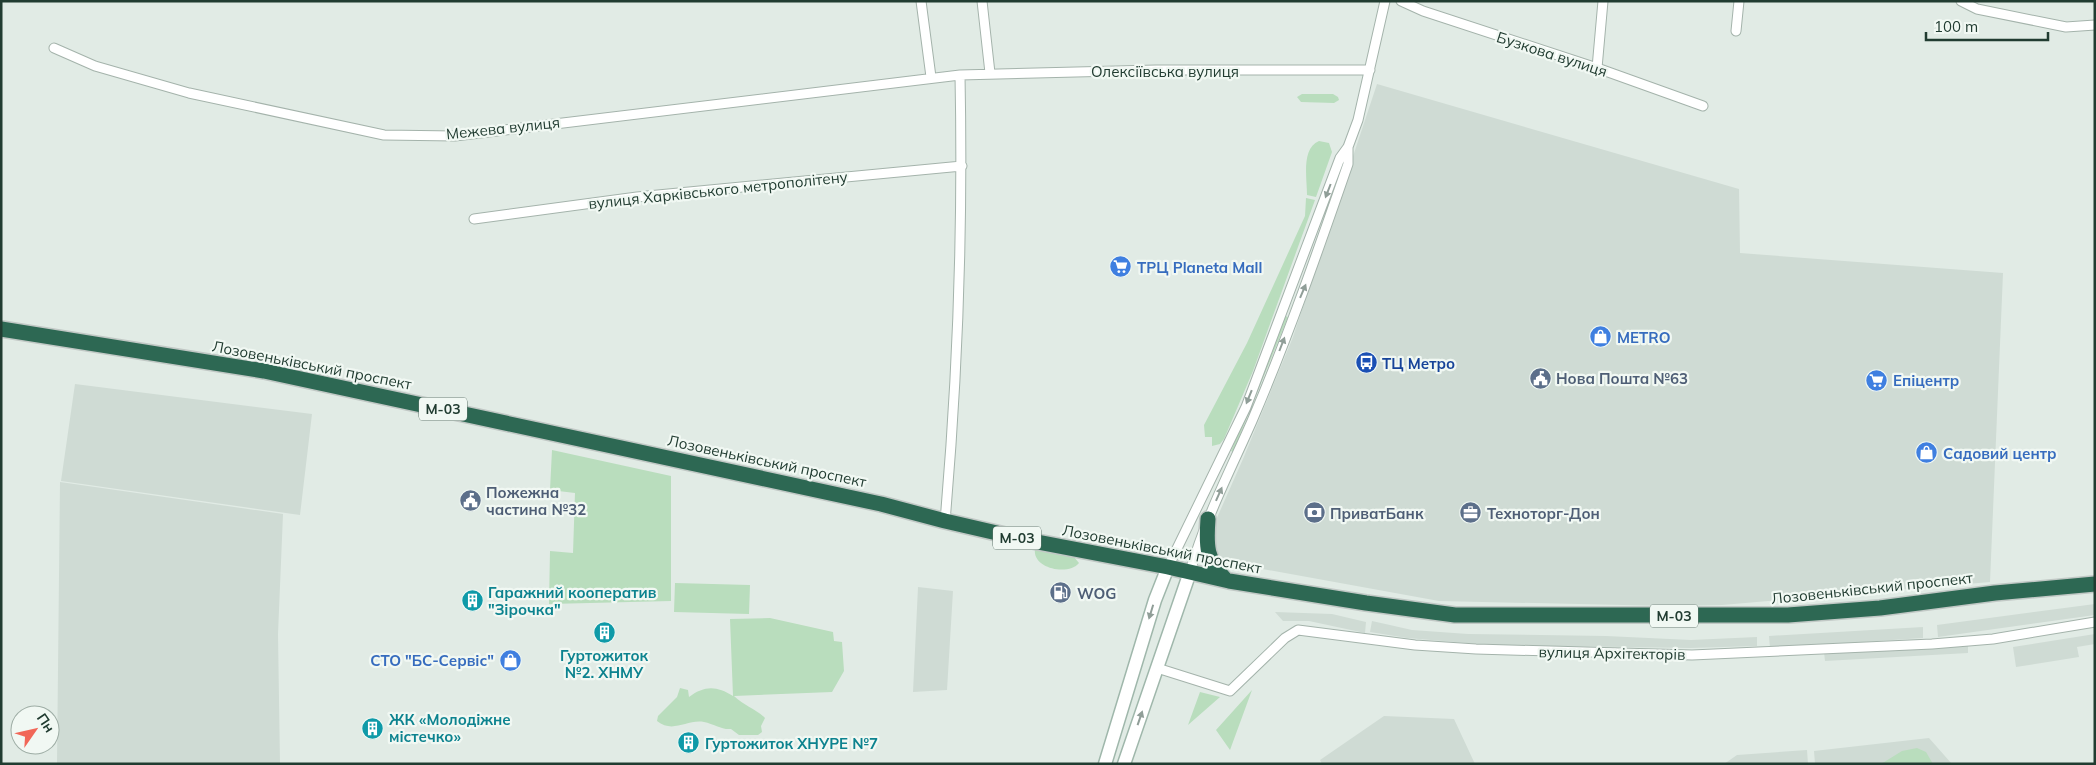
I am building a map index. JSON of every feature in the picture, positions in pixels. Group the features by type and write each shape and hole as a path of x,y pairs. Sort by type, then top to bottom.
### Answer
{"highway":[{"name":"Лозовеньківський проспект","path":"1,329 264,371 882,504 945,522 1089,553 1168,566 1226,580 1366,603 1455,615 1788,615 1880,608 1995,593 2095,584"},
{"path":"1208,519 1208,552 1214,567 1226,580"}],"main road":[{"path":"1105,764 1155,600 1168,566"},
{"path":"1124,764 1190,572"}],"street":[{"path":"920,1 931,77"},
{"path":"982,1 990,73"},
{"path":"1168,566 1246,407 1340,158 1348,147 1358,120 1385,1"},
{"name":"Бузкова вулиця","path":"1401,1 1432,14 1597,68 1703,106"},
{"path":"1597,68 1603,1"},
{"path":"1736,31 1738,1"},
{"path":"1961,1 1977,9 2066,27 2095,25"},
{"name":"Межева вулиця","path":"54,48 95,66 189,93 384,135 455,136 960,75"},
{"name":"Олексіївська вулиця","path":"960,75 1156,70 1370,70"},
{"path":"945,522 954,418 962,166 960,75"},
{"path":"1190,572 1200,537 1252,420 1310,275 1348,164 1348,147"},
{"name":"вулиця Харківського метрополітену","path":"474,218 637,197 962,166"},
{"path":"1216,468 1229,472"},
{"name":"вулиця Архітекторів","path":"1157,668 1230,691 1285,638 1298,630 1415,645 1476,650 1692,655 1993,639 2095,622"}],"shaded area":[{"path":"1377,84 1739,189 1740,253 2003,273 1990,582 1722,605 1668,606 1439,601 1230,563 1221,559 1213,551 1212,529 1293,337"},
{"path":"75,384 312,414 300,515 61,481"},
{"path":"60,482 283,514 278,634 280,764 57,764 57,755 60,755 60,705 58,705"},
{"path":"918,587 953,591 947,690 913,692"},
{"path":"2095,604 2095,615 1938,637 1937,625"},
{"path":"1275,612 1332,614 1366,622 1365,633 1309,621 1283,621"},
{"path":"1372,621 1412,630 1468,634 1606,636 1691,640 1757,637 1757,646 1690,648 1491,645 1407,638 1370,632"},
{"path":"1923,627 1923,638 1770,648 1769,636"},
{"path":"2095,634 2095,644 2077,647 2079,657 2016,667 2013,647"},
{"path":"1968,644 1968,653 1825,661 1824,652"},
{"path":"1384,716 1454,719 1475,764 1322,764 1320,760"},
{"path":"1929,738 1952,764 1815,764 1814,751"},
{"path":"1807,750 1808,764 1724,764 1737,755"}],"green space":[{"path":"1302,94 1333,94 1339,100 1334,103 1301,102 1297,97"},
{"path":"1319,141 1329,143 1332,152 1316,197 1307,195 1306,165 1310,150"},
{"path":"1306,198 1315,200 1253,371 1224,439 1220,444 1212,446 1212,437 1205,437 1204,425 1247,343 1305,216"},
{"path":"1285,316 1288,317 1233,452 1231,451"},
{"path":"552,450 671,476 671,601 549,604 550,551 573,553 575,493 550,490"},
{"path":"1040,548 1074,557 1079,563 1074,567 1060,570 1045,566 1036,556 1035,549"},
{"path":"675,583 750,585 749,614 674,612"},
{"path":"770,618 833,632 834,641 842,642 844,671 832,692 734,696 765,718 761,726 762,732 758,735 739,735 731,729 724,729 704,722 669,726 657,721 658,716 677,697 680,688 688,690 689,697 700,690 711,688 722,690 733,696 730,619"},
{"path":"1252,690 1230,750 1216,730"},
{"path":"1200,692 1220,697 1188,725"},
{"path":"1917,748 1926,752 1933,764 1881,764 1902,751"}],"place":[{"name":"ТРЦ Planeta Mall","path":"1121,267"},
{"name":"METRO","path":"1601,337"},
{"name":"ТЦ Метро","path":"1366,363"},
{"name":"Нова Пошта №63","path":"1540,378"},
{"name":"Епіцентр","path":"1877,380"},
{"name":"Садовий центр","path":"1927,453"},
{"name":"Пожежна частина №32","path":"470,501"},
{"name":"ПриватБанк","path":"1314,513"},
{"name":"Техноторг-Дон","path":"1471,513"},
{"name":"WOG","path":"1061,593"},
{"name":"Гаражний кооператив \"Зірочка\"","path":"472,601"},
{"name":"Гуртожиток №2. ХНМУ","path":"604,632"},
{"name":"СТО \"БС-Сервіс\"","path":"510,660"},
{"name":"ЖК «Молодіжне містечко»","path":"373,728"},
{"name":"Гуртожиток ХНУРЕ №7","path":"689,743"}]}
